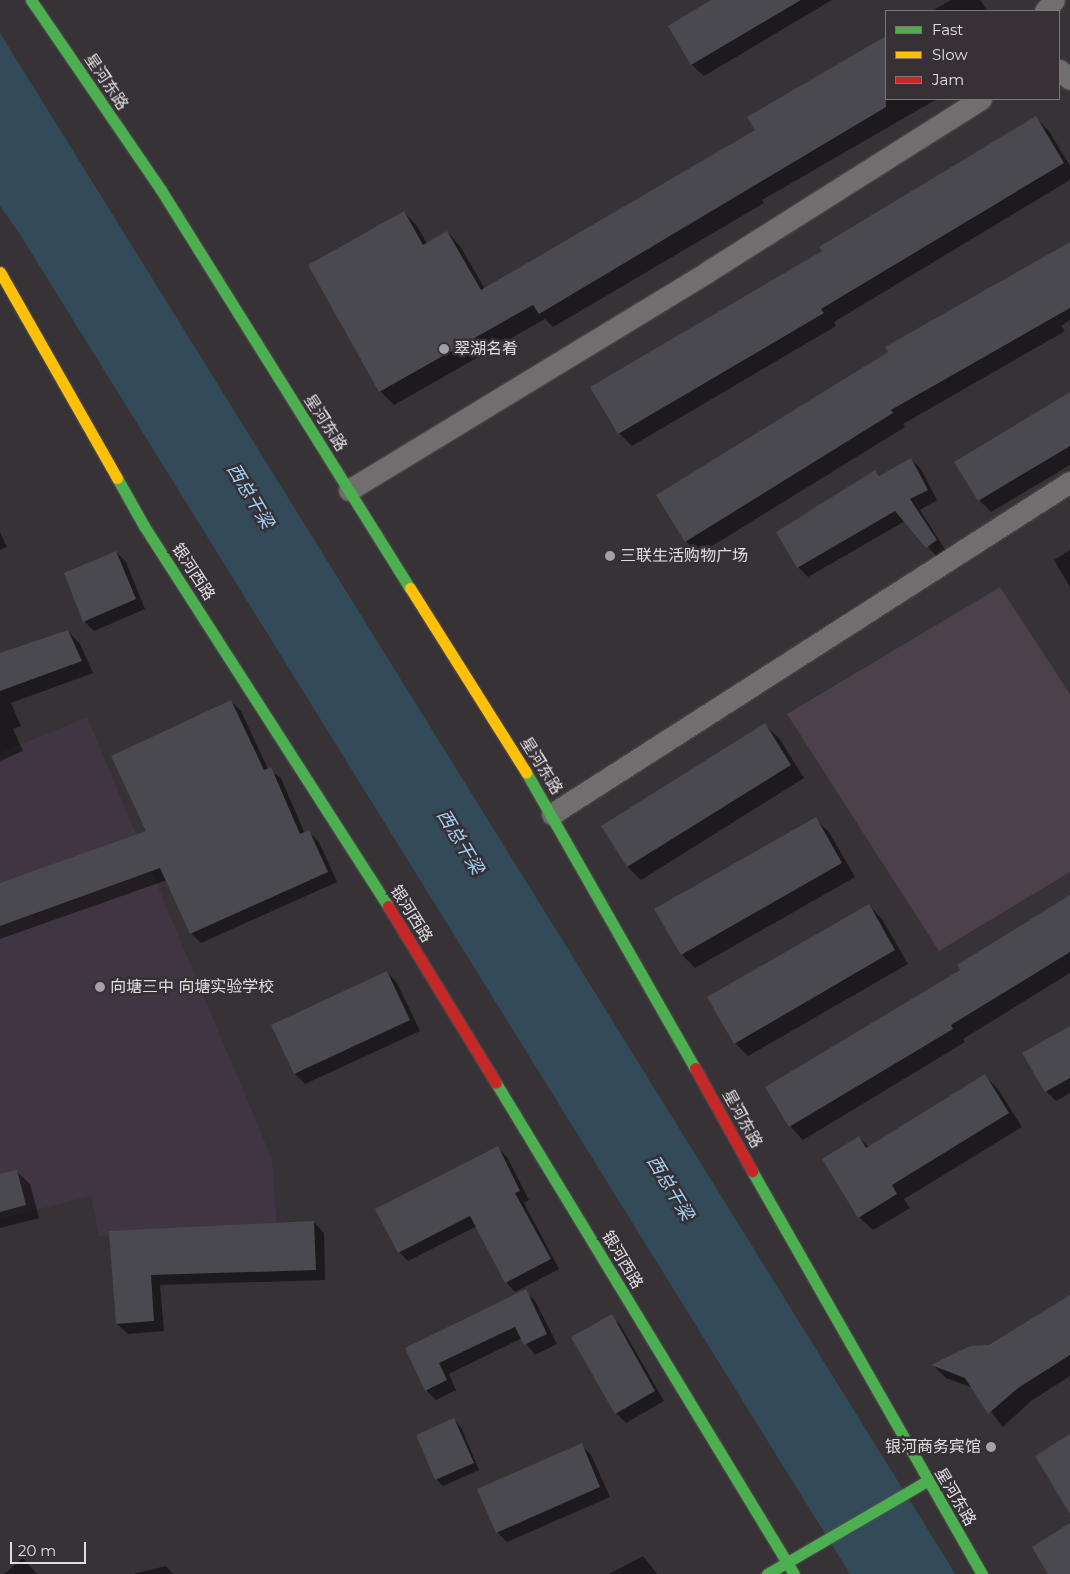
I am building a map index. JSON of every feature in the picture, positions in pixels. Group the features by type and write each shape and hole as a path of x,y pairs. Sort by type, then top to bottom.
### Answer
{"main road":[{"name":"星河东路","path":"31,0 160,190 552,814 927,1482 982,1574"},
{"name":"银河西路","path":"0,272 144,526 390,909 794,1574"},
{"path":"767,1574 805,1554 927,1482"}],"street":[{"path":"1046,10 1054,0"},
{"path":"1060,71 1070,79"},
{"path":"349,490 707,272 979,100"},
{"path":"552,814 1070,482"}],"shaded area":[{"path":"1000,587 1070,694 1070,872 939,951 787,714"},
{"name":"向塘三中 向塘实验学校","path":"87,717 272,1159 277,1226 99,1236 91,1196 0,1219 0,753"}],"water":[{"name":"西总干梁","path":"0,33 955,1574 850,1574 21,236 0,206"}],"building":[{"path":"711,0 801,0 691,65 668,26"},
{"path":"885,37 886,107 539,314 533,305 379,392 308,265 404,211 423,245 447,231 481,290 755,130 747,117"},
{"path":"1036,116 1064,163 821,309 824,313 618,434 590,387 822,251 819,247"},
{"path":"1070,242 1070,308 891,410 893,413 685,542 656,495 888,352 885,347"},
{"path":"1070,392 1070,446 978,501 954,462"},
{"path":"911,458 928,490 910,499 937,540 926,548 895,511 797,568 776,532 875,470 879,476"},
{"path":"116,551 136,599 83,622 64,573"},
{"path":"68,630 82,661 0,691 0,653"},
{"path":"231,700 264,770 271,767 300,834 309,830 328,872 190,934 160,868 0,926 0,883 146,831 111,756"},
{"path":"765,723 791,765 627,867 601,826"},
{"path":"816,817 842,863 681,955 654,909"},
{"path":"1070,895 1070,952 951,1025 953,1029 789,1127 765,1087 960,970 957,965"},
{"path":"869,904 895,950 734,1044 707,997"},
{"path":"387,971 410,1020 294,1074 271,1025"},
{"path":"1070,1026 1070,1078 1045,1092 1022,1053"},
{"path":"985,1074 1009,1113 892,1185 897,1194 858,1218 822,1159 859,1136 866,1148"},
{"path":"498,1146 520,1191 515,1193 551,1259 505,1283 470,1216 398,1253 375,1209"},
{"path":"17,1170 26,1205 0,1212 0,1174"},
{"path":"314,1221 316,1270 151,1275 154,1321 116,1324 109,1231"},
{"path":"526,1289 547,1334 524,1345 515,1327 439,1363 447,1380 425,1391 405,1348"},
{"path":"1070,1295 1070,1355 1018,1388 988,1414 965,1378 931,1365 970,1346 989,1345"},
{"path":"612,1314 655,1391 615,1414 571,1337"},
{"path":"454,1418 474,1463 435,1480 416,1435"},
{"path":"1070,1434 1070,1514 1035,1456"},
{"path":"582,1443 600,1487 496,1533 477,1489"},
{"path":"1070,1523 1070,1574 1048,1574 1032,1547"}],"traffic: fast":[{"path":"31,0 161,190 410,588"},
{"path":"117,478 144,526 388,906"},
{"path":"526,772 695,1068"},
{"path":"496,1083 794,1574"},
{"path":"752,1171 982,1574"},
{"path":"767,1574 927,1481"}],"traffic: slow":[{"path":"0,272 117,478"},
{"path":"410,588 526,772"}],"traffic: jam":[{"path":"388,906 496,1083"},
{"path":"695,1068 752,1171"}],"place":[{"name":"翠湖名肴","path":"444,349"},
{"name":"三联生活购物广场","path":"610,556"},
{"name":"向塘三中 向塘实验学校","path":"100,987"},
{"name":"银河商务宾馆","path":"991,1447"}]}
